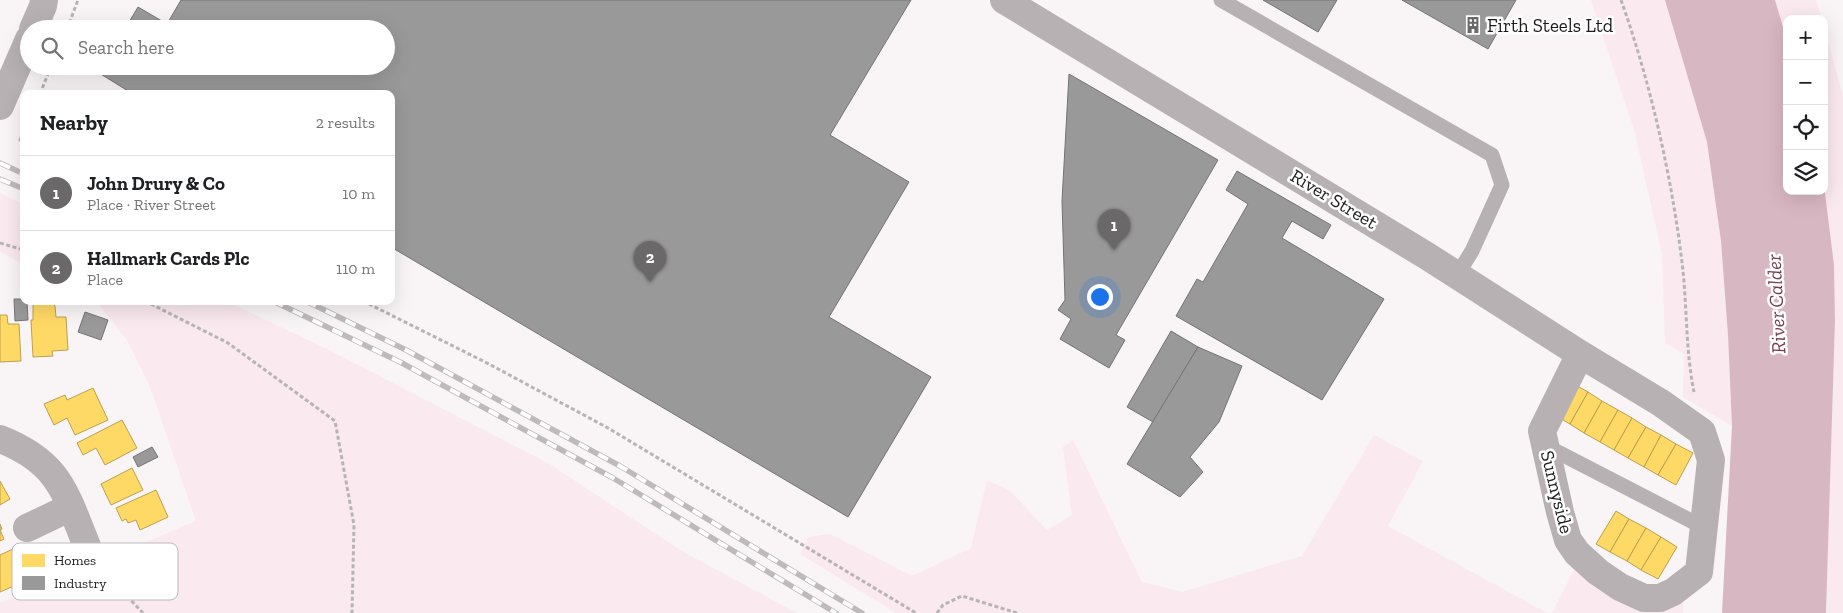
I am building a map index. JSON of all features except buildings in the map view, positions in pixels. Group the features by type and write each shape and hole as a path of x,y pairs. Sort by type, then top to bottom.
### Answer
{"street":[{"name":"River Street","path":"1004,0 1457,275 1580,354 1661,403 1702,432"},
{"path":"0,106 20,60"},
{"name":"Sunnyside","path":"1580,354 1542,431 1560,512 1568,540 1576,553 1598,572 1620,587 1644,598 1660,598 1673,592 1698,572 1703,527"},
{"path":"1702,432 1711,460 1703,527"},
{"path":"0,439 21,448 44,464 62,487 87,543"},
{"path":"27,528 71,507"}],"lane":[{"path":"1221,0 1492,156 1502,186 1472,251 1457,275"},
{"path":"1546,446 1703,527"}],"path":[{"path":"71,20 78,0"},
{"path":"1621,0 1642,67 1672,197 1683,271 1693,385 1702,432"},
{"path":"42,90 47,75"},
{"path":"0,243 20,249"},
{"path":"153,305 228,342 335,421 354,525 352,613"},
{"path":"371,305 489,364 608,428 916,613"},
{"path":"937,613 943,605 962,596 1017,613"},
{"path":"131,600 143,613"}],"shaded area":[{"path":"1591,0 1665,0 1707,142 1721,241 1728,332 1732,426 1683,397 1684,354 1665,343 1662,254 1634,129"},
{"path":"1775,0 1816,0 1821,15 1783,15 1783,27"},
{"path":"1828,42 1843,95 1843,613 1826,613 1835,320 1834,265 1825,195 1828,195"},
{"path":"0,193 20,203 20,262 0,252"},
{"path":"99,305 234,305 329,350 548,463 680,550 797,613 0,613 0,603 12,598 12,600 178,600 178,543 143,543 196,521 150,387 127,340"},
{"path":"1374,435 1423,461 1388,526 1547,613 896,613 800,554 808,537 830,534 912,576 971,548 987,480 1010,491 1047,530 1072,515 1063,447 1073,440 1142,582 1182,592 1302,556"},
{"path":"1576,566 1683,597 1683,613 1552,613"}],"water":[{"name":"River Calder","path":"1665,0 1775,0 1783,27 1783,195 1825,195 1834,265 1835,320 1826,613 1722,613 1732,426 1721,241 1707,142"}],"railway":[{"path":"0,163 20,172"},
{"path":"0,179 20,187"},
{"path":"281,305 400,362 613,478 836,613"},
{"path":"314,305 406,350 620,466 862,613"}],"place":[{"name":"Firth Steels Ltd","path":"1473,25"},
{"name":"John Drury & Co","path":"1114,250"},
{"name":"Hallmark Cards Plc","path":"650,282"}]}
